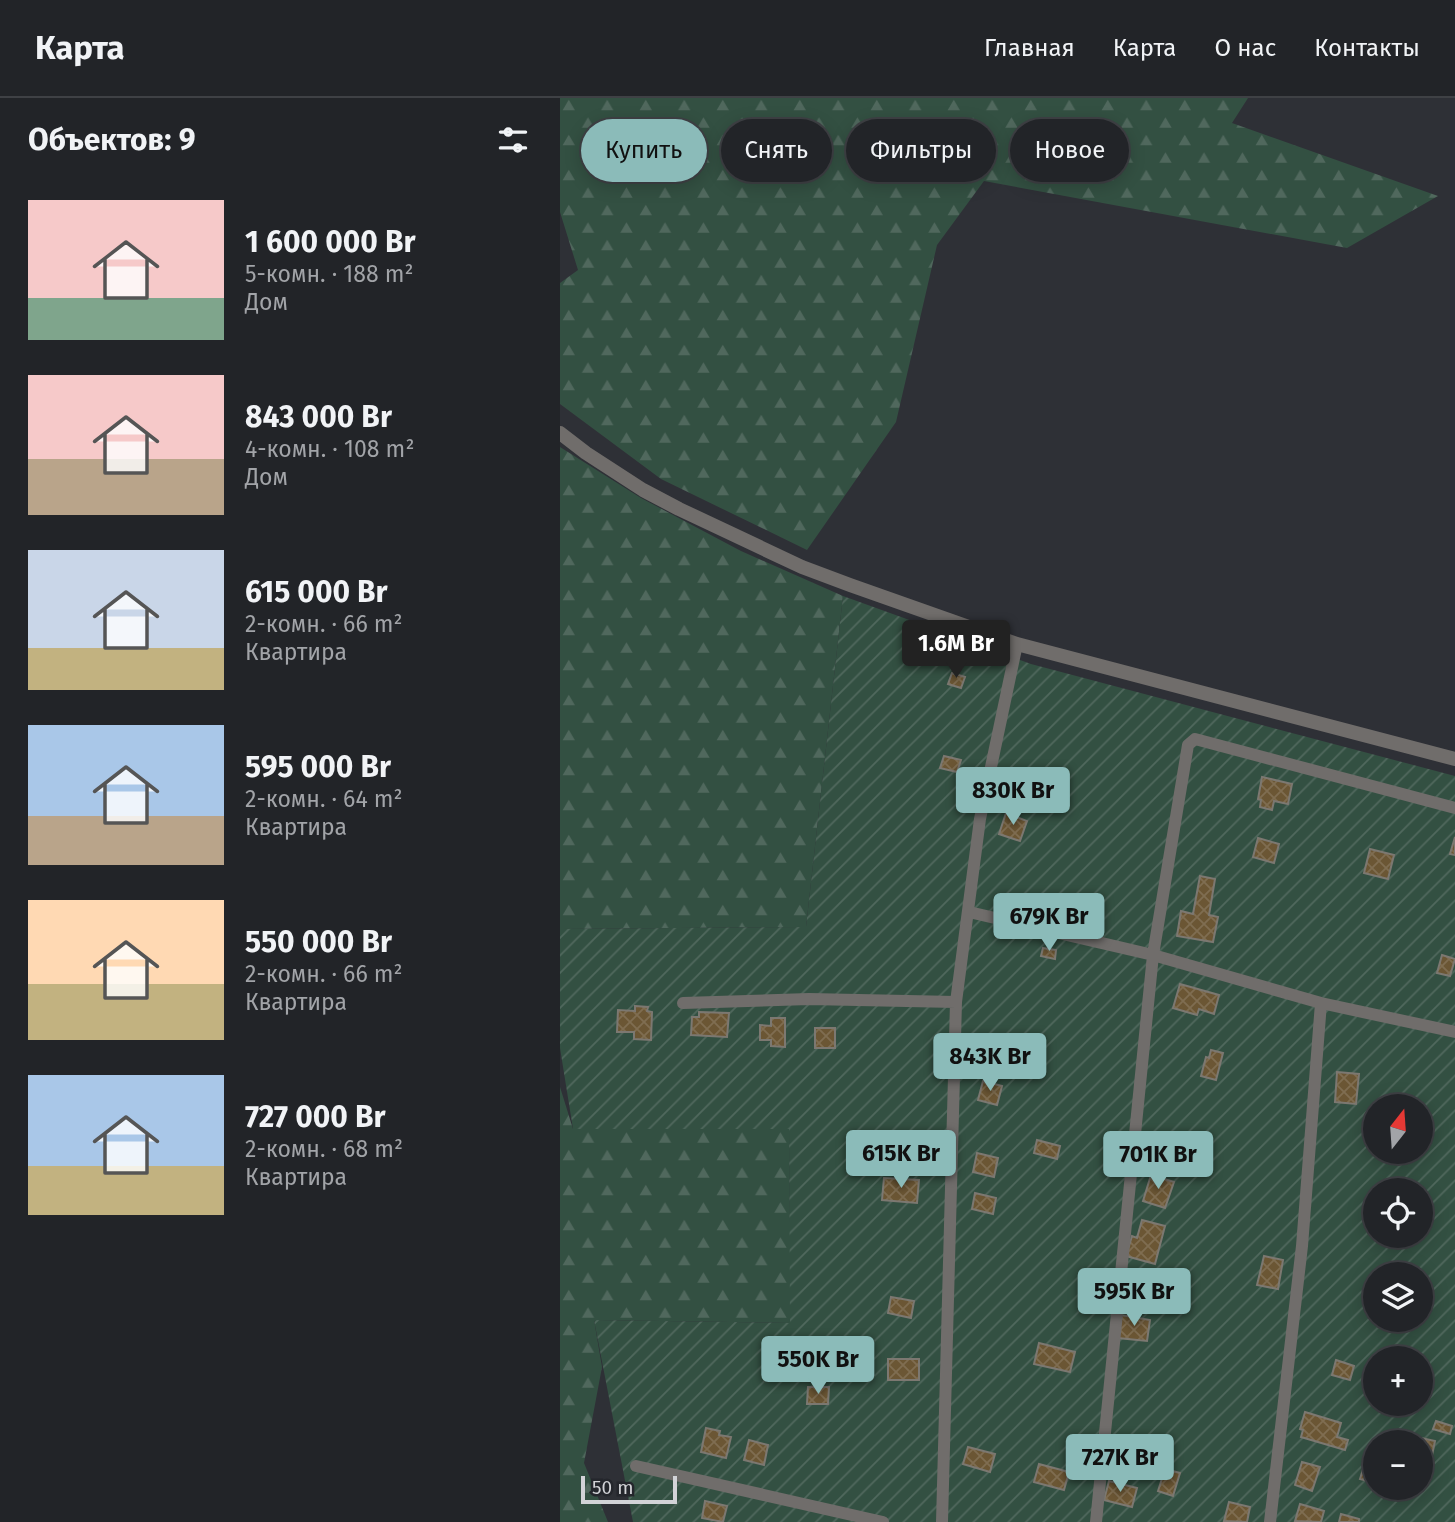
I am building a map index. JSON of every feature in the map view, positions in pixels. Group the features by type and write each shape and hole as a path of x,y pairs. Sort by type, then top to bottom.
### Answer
{"street":[{"path":"560,433 586,453 655,496 802,567 1017,644 1455,759"},
{"path":"942,1522 956,1002 970,912 980,820 1017,644"},
{"path":"1096,1522 1153,955 1188,745 1195,740 1455,808"},
{"path":"970,912 1153,955 1321,1003 1455,1032"},
{"path":"683,1003 809,999 956,1002"},
{"path":"1270,1522 1302,1246 1321,1003"},
{"path":"636,1466 883,1522"}],"green space":[{"path":"560,98 1248,98 1232,123 1438,196 1347,248 989,182 996,182 996,119 846,119 846,182 983,182 937,245 896,422 807,550 661,479 560,404 560,283 578,270 560,212"},
{"path":"560,447 641,498 741,551 843,596 806,927 560,929"},
{"path":"843,596 1031,664 1455,776 1455,1522 633,1522 594,1320 790,1323 789,1129 573,1129 560,1048 560,929 806,927"},
{"path":"560,1087 573,1129 789,1129 791,1323 594,1320 602,1367 584,1463 608,1522 560,1522"}],"building":[{"path":"952,673 965,677 961,688 948,684"},
{"path":"944,756 961,760 957,772 940,768"},
{"path":"1262,777 1292,784 1288,804 1274,801 1272,810 1260,807 1261,800 1258,799"},
{"path":"1006,813 1027,821 1020,841 999,834"},
{"path":"1455,837 1455,855 1450,854"},
{"path":"1258,838 1279,844 1274,863 1253,857"},
{"path":"1370,849 1394,855 1388,879 1364,873"},
{"path":"1200,876 1215,879 1209,915 1218,917 1213,942 1177,936 1181,911 1193,914"},
{"path":"1043,948 1056,950 1055,959 1041,956"},
{"path":"1442,955 1455,959 1450,976 1437,973"},
{"path":"1180,984 1219,995 1214,1014 1199,1009 1197,1015 1173,1008"},
{"path":"635,1006 648,1007 647,1011 652,1012 651,1040 634,1039 634,1032 617,1032 618,1010 635,1011"},
{"path":"699,1012 729,1013 727,1037 691,1035 692,1017 699,1017"},
{"path":"771,1018 785,1018 785,1047 771,1046 771,1040 760,1040 760,1025 771,1026"},
{"path":"815,1028 835,1028 835,1048 815,1048"},
{"path":"1023,1038 1035,1041 1031,1056 1019,1052"},
{"path":"1211,1050 1223,1053 1216,1080 1201,1076 1206,1057 1209,1058"},
{"path":"1337,1072 1359,1074 1356,1104 1335,1102"},
{"path":"983,1081 1002,1086 997,1105 978,1100"},
{"path":"1037,1140 1060,1146 1057,1159 1034,1153"},
{"path":"977,1153 998,1158 994,1177 973,1172"},
{"path":"1151,1175 1174,1182 1165,1208 1143,1201"},
{"path":"884,1178 919,1180 917,1203 882,1200"},
{"path":"975,1193 996,1198 993,1214 972,1209"},
{"path":"1142,1220 1165,1226 1155,1264 1126,1256 1132,1236 1137,1238"},
{"path":"1264,1256 1283,1260 1278,1289 1257,1285"},
{"path":"891,1297 914,1301 911,1318 888,1313"},
{"path":"1121,1315 1150,1320 1147,1341 1118,1338"},
{"path":"1039,1343 1075,1352 1070,1372 1034,1364"},
{"path":"888,1359 919,1359 919,1380 888,1380"},
{"path":"1336,1360 1354,1366 1350,1380 1332,1375"},
{"path":"808,1387 829,1387 828,1404 807,1404"},
{"path":"1305,1412 1341,1423 1337,1437 1348,1440 1345,1450 1301,1437 1303,1430 1300,1429"},
{"path":"1436,1421 1452,1426 1450,1434 1433,1429"},
{"path":"706,1428 720,1431 719,1435 731,1437 726,1458 701,1452"},
{"path":"749,1440 768,1445 764,1465 744,1460"},
{"path":"968,1447 995,1454 990,1472 963,1464"},
{"path":"1302,1462 1320,1467 1312,1491 1295,1485"},
{"path":"1039,1464 1069,1472 1064,1490 1034,1482"},
{"path":"1165,1469 1180,1473 1173,1496 1158,1491"},
{"path":"1109,1481 1137,1488 1132,1507 1104,1500"},
{"path":"705,1501 727,1506 723,1522 702,1518"},
{"path":"1229,1502 1250,1507 1247,1522 1224,1521"},
{"path":"1300,1504 1324,1511 1321,1522 1295,1521"},
{"path":"1341,1514 1359,1519 1359,1522 1339,1522"}]}
